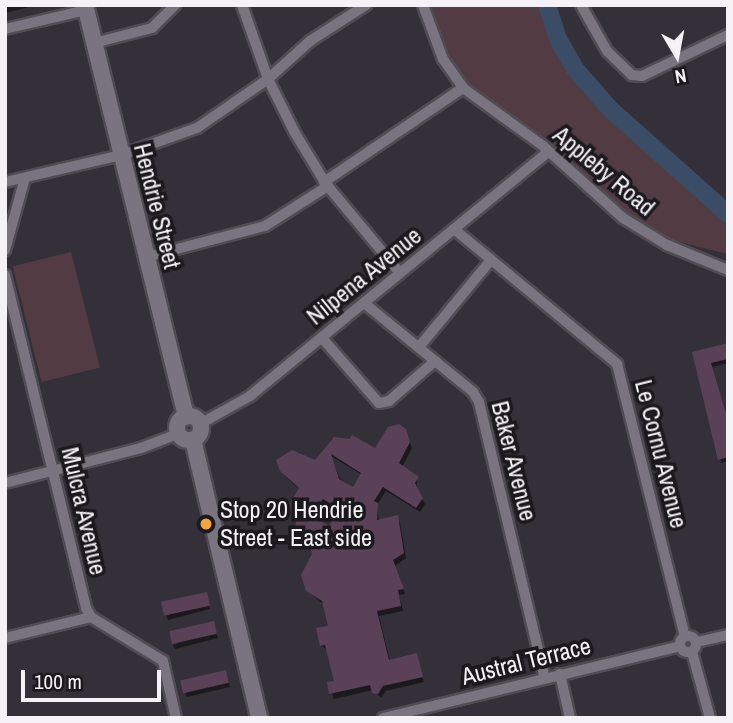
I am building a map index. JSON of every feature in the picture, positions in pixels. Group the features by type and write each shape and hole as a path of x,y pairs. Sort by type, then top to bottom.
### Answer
{"street":[{"path":"94,43 152,28 175,5"},
{"path":"242,5 268,79 326,184 399,272"},
{"path":"5,183 121,155 197,128 268,79 310,41 366,5"},
{"name":"Appleby Road","path":"423,5 443,59 463,88 548,152 622,218 667,245 728,270"},
{"path":"581,5 592,29 626,70 642,76 728,36"},
{"path":"5,29 86,8"},
{"name":"Hendrie Street","path":"86,8 146,257 193,420"},
{"path":"146,257 272,223 463,88"},
{"name":"Nilpena Avenue","path":"193,420 250,396 548,152"},
{"path":"5,250 25,178"},
{"name":"Le Cornu Avenue","path":"454,229 617,364 682,641"},
{"path":"419,347 491,260"},
{"name":"Mulcra Avenue","path":"5,275 91,617"},
{"name":"Baker Avenue","path":"364,303 419,347 479,402 545,678"},
{"path":"5,329 18,326"},
{"path":"322,338 379,403 389,401 435,361"},
{"path":"193,420 178,423 186,437 259,718"},
{"path":"5,483 186,437"},
{"path":"5,638 91,617 163,661 176,718"},
{"path":"682,641 694,647 728,635"},
{"name":"Austral Terrace","path":"383,718 410,715 682,641"},
{"path":"694,647 710,718"},
{"path":"560,674 570,718"}],"shaded area":[{"path":"429,5 547,5 558,39 576,69 610,109 728,214 728,254 651,235 463,88"},
{"path":"71,252 100,367 42,382 13,267"}],"building":[{"path":"728,343 728,359 711,363 728,420 728,457 718,460 692,352"},
{"path":"399,424 406,429 410,442 399,463 419,477 415,483 423,498 416,508 383,487 374,501 378,503 377,520 398,515 404,553 393,560 404,589 398,590 401,606 377,611 389,660 417,653 423,677 383,686 378,694 372,693 370,685 329,694 327,682 334,681 325,645 320,646 316,628 328,626 322,601 306,591 301,575 312,554 309,545 293,535 297,518 287,508 299,488 280,471 276,460 292,450 315,460 334,437 350,439 352,435 375,448 388,427","holes":["331,454 361,473 353,487 339,479","323,499 339,509 329,526 313,516"]},
{"path":"207,592 210,606 164,615 161,602"},
{"path":"214,621 217,634 172,644 169,631"},
{"path":"226,670 229,683 183,693 180,681"}],"waterway":[{"path":"547,5 558,39 576,70 610,109 728,214"}],"place":[{"name":"Stop 20 Hendrie Street - East side","path":"206,524"}]}
